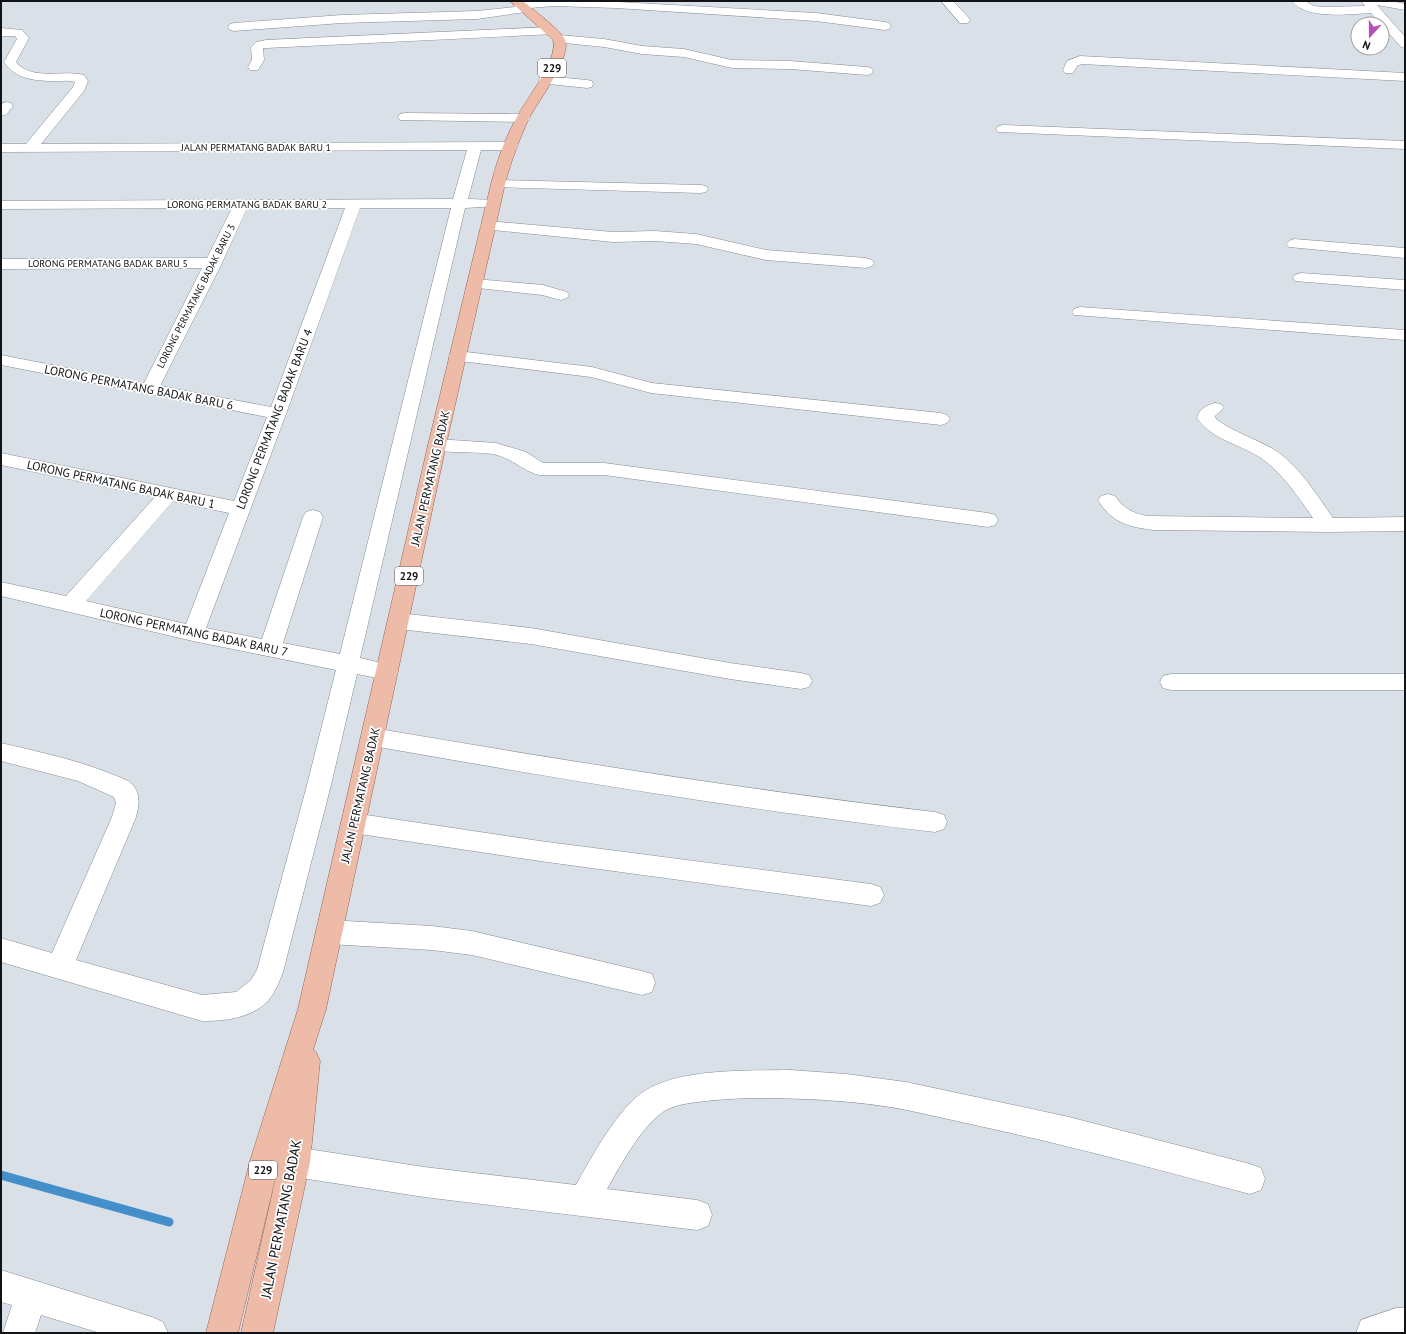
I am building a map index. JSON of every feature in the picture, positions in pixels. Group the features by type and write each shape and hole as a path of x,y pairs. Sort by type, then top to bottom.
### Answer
{"main road":[{"path":"520,5 540,21 554,35"},
{"name":"JALAN PERMATANG BADAK","path":"222,1333 265,1161 312,1008 437,446 496,193 511,146 523,118 559,54 561,46 554,35"},
{"name":"JALAN PERMATANG BADAK","path":"257,1333 295,1162 312,1008"}],"street":[{"path":"947,1 964,20"},
{"path":"1298,1 1301,6 1313,10 1372,4 1405,6"},
{"path":"234,27 342,19 477,15 520,5 544,3 578,3 816,17 885,26"},
{"path":"1372,4 1405,44"},
{"path":"622,17 674,9"},
{"path":"540,21 554,18"},
{"path":"1392,29 1405,30"},
{"path":"1,32 18,33 23,38 10,62 17,70 32,76 73,77 79,78 82,81 79,88 30,148"},
{"path":"254,67 258,60 257,47 266,44 554,35 642,50 690,54 732,64 790,65 866,71"},
{"path":"1069,70 1071,64 1080,60 1405,77"},
{"path":"545,80 587,84"},
{"path":"405,118 523,118"},
{"path":"1003,129 1405,145"},
{"path":"1,950 202,1008 225,1008 244,1003 261,989 270,972 319,785 459,203 475,146"},
{"name":"JALAN PERMATANG BADAK BARU 1","path":"1,148 511,146"},
{"name":"LORONG PERMATANG BADAK BARU 2","path":"1,205 459,203 496,193 701,188"},
{"name":"LORONG PERMATANG BADAK BARU 4","path":"193,633 277,414 354,203"},
{"name":"LORONG PERMATANG BADAK BARU 3","path":"150,389 214,263 242,204"},
{"path":"488,226 601,236 655,236 696,239 779,257 866,262"},
{"path":"1294,244 1405,253"},
{"name":"LORONG PERMATANG BADAK BARU 5","path":"1,264 214,263"},
{"path":"1301,278 1405,285"},
{"path":"475,284 543,290 561,295"},
{"path":"1080,312 1405,335"},
{"path":"458,356 592,372 604,374 636,385 651,388 941,419"},
{"name":"LORONG PERMATANG BADAK BARU 6","path":"1,360 277,414"},
{"path":"1215,408 1207,414 1206,418 1208,423 1216,429 1251,444 1273,458 1304,493 1328,525"},
{"path":"437,446 496,449 519,456 539,469 604,470 664,476 988,520"},
{"name":"LORONG PERMATANG BADAK BARU 1","path":"1,459 240,509"},
{"path":"70,605 168,495"},
{"path":"1108,500 1112,509 1121,515 1137,521 1154,523 1328,525 1405,524"},
{"path":"270,649 313,517"},
{"name":"LORONG PERMATANG BADAK BARU 7","path":"1,589 193,633 387,672"},
{"path":"399,621 531,636 730,671 801,681"},
{"path":"1171,682 1405,682"},
{"path":"373,737 646,784 848,812 934,822"},
{"path":"1,752 113,784 124,791 128,803 124,817 60,966"},
{"path":"353,823 540,851 871,895"},
{"path":"329,932 432,938 472,943 642,983"},
{"path":"585,1200 614,1147 641,1113 656,1100 675,1092 730,1085 797,1084 846,1088 906,1096 1069,1131 1250,1179"},
{"path":"295,1162 424,1182 585,1200 697,1215"},
{"path":"1,1286 152,1333"},
{"path":"19,1333 32,1295"},
{"path":"1372,1333 1372,1331 1390,1326 1405,1324"}],"waterway":[{"path":"1,1175 169,1222"}]}
